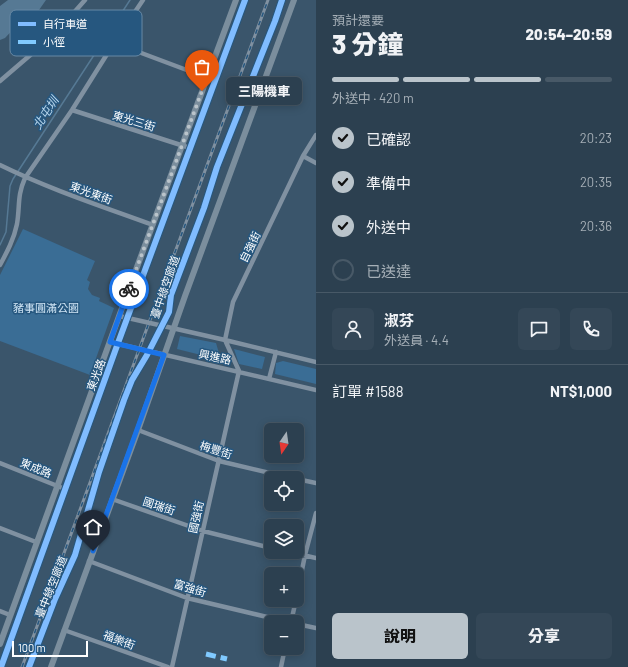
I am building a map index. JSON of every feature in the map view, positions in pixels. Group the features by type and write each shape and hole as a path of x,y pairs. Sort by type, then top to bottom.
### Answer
{"street":[{"path":"76,10 85,0"},
{"path":"136,10 143,0"},
{"name":"東光路","path":"0,644 36,542 236,0"},
{"name":"東光路","path":"1,667 127,318 246,0"},
{"path":"51,667 294,0"},
{"path":"142,54 216,81"},
{"path":"0,81 29,56"},
{"path":"0,265 12,242 18,222 19,199 24,177 72,110 106,56"},
{"name":"東光三街","path":"72,110 190,148"},
{"name":"自強街","path":"225,340 233,302 316,134"},
{"path":"304,156 316,163"},
{"name":"東光東街","path":"0,165 24,177 79,199 153,225"},
{"name":"興進路","path":"119,316 316,362"},
{"path":"225,340 239,372"},
{"name":"興進路","path":"110,342 316,390"},
{"path":"269,379 276,352"},
{"name":"國強街","path":"172,667 239,372"},
{"name":"梅豐街","path":"138,430 219,461 264,472"},
{"name":"東成路","path":"0,463 65,489"},
{"path":"304,480 316,483"},
{"name":"國瑞街","path":"112,499 203,531 264,546"},
{"path":"303,567 316,513"},
{"path":"0,528 36,542"},
{"path":"305,555 316,558"},
{"name":"富強街","path":"89,561 187,598 264,616"},
{"path":"0,611 10,615"},
{"path":"304,625 316,628"},
{"name":"福樂街","path":"64,630 168,667"},
{"path":"281,667 284,655"}],"green space":[{"name":"豬事圓滿公園","path":"23,229 95,261 87,280 90,282 88,289 92,295 100,298 99,301 114,308 90,375 0,341 0,275"},
{"path":"180,336 216,343 221,360 177,349"},
{"path":"234,349 265,357 262,369 239,364"},
{"path":"283,361 316,369 316,384 275,374 276,363"}],"shaded area":[{"path":"8,0 46,0 39,10 10,10 10,33 5,38 0,40 0,6"}],"waterway":[{"name":"北屯圳","path":"123,10 130,0"},
{"name":"北屯圳","path":"0,245 6,232 10,186 13,179 93,56"}],"railway":[{"path":"22,667 268,0"}],"marked path":[{"path":"206,654 227,659"}],"cycle path":[{"path":"1,667 118,343 245,0"},
{"name":"臺中綠空廊道","path":"29,667 55,599 75,555 99,472 124,400 132,380 147,355 169,312 171,295 204,208 217,167 282,0"}],"way so far":[{"path":"129,289 202,91"}],"place":[{"name":"三陽機車","path":"202,91"}],"route":[{"path":"93,551 164,355 110,342 129,289"}]}
